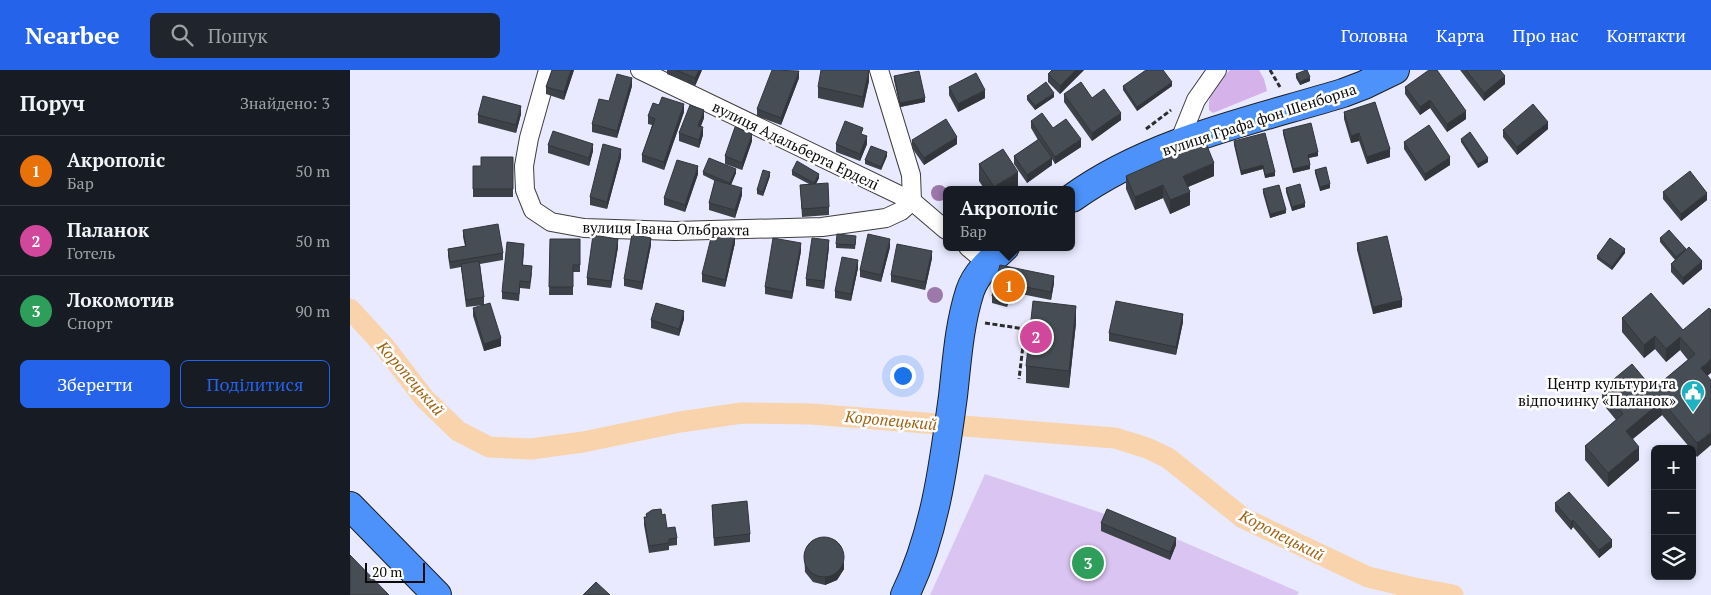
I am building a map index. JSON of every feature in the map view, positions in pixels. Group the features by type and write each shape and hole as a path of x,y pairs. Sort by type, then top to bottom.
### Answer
{"highway":[{"name":"вулиця Графа фон Шенборна","path":"1075,196 1112,172 1179,142 1343,93 1395,70"},
{"path":"905,595 920,560 934,513 944,461 959,344 970,290 987,252"},
{"path":"350,506 437,595"}],"street":[{"name":"вулиця Івана Ольбрахта","path":"548,70 529,138 524,166 525,190 533,210 550,222 584,228 675,232 814,228 886,218 901,211 912,201"},
{"name":"вулиця Адальберта Ерделі","path":"640,70 912,201 943,227"},
{"path":"879,70 911,175 912,201"},
{"path":"1179,142 1196,100 1217,70"}],"path":[{"path":"1270,70 1283,91"},
{"path":"1139,134 1172,109"},
{"path":"977,322 1025,329 1019,379"}],"shaded area":[{"path":"1230,70 1259,70 1267,91 1213,113 1209,110 1210,97 1217,83"},
{"path":"985,474 1165,534 1299,592 1297,595 930,595"}],"building":[{"path":"552,70 571,70 564,92 546,87"},
{"path":"676,70 699,70 695,78"},
{"path":"772,70 799,71 781,118 757,109"},
{"path":"821,70 869,70 863,97 818,87"},
{"path":"1052,70 1076,70 1060,86 1048,74"},
{"path":"1146,70 1163,70 1172,82 1137,107 1123,86"},
{"path":"1307,70 1310,77 1300,82 1296,74"},
{"path":"1429,70 1437,70 1466,111 1447,124 1430,100 1420,107 1405,87"},
{"path":"1466,70 1500,70 1505,76 1484,93"},
{"path":"919,71 925,98 900,103 894,76"},
{"path":"976,73 985,90 958,104 949,87"},
{"path":"617,74 632,78 617,131 592,124 599,99 609,101"},
{"path":"1046,82 1054,93 1035,106 1027,96"},
{"path":"1081,82 1092,98 1104,89 1121,113 1092,133 1064,94"},
{"path":"483,96 521,106 516,125 478,115"},
{"path":"662,97 684,104 664,162 642,155 655,119 648,116 653,103 659,105"},
{"path":"1375,102 1390,149 1367,157 1359,133 1351,136 1344,112"},
{"path":"1533,104 1548,122 1517,147 1503,130"},
{"path":"690,105 704,110 698,126 703,127 699,140 679,133"},
{"path":"1042,113 1053,128 1066,119 1081,139 1055,157 1031,121"},
{"path":"946,119 957,137 924,158 912,140"},
{"path":"845,121 863,128 861,134 867,136 860,154 836,144"},
{"path":"1311,123 1318,152 1308,155 1310,165 1293,169 1283,130"},
{"path":"1429,125 1450,157 1425,174 1404,142"},
{"path":"735,127 752,134 742,163 725,156"},
{"path":"553,131 593,144 589,158 548,145"},
{"path":"1470,132 1488,158 1478,164 1461,139"},
{"path":"1265,133 1275,172 1265,175 1263,165 1241,171 1234,141"},
{"path":"1039,139 1052,158 1027,175 1014,156"},
{"path":"1205,141 1214,163 1183,176 1190,192 1170,200 1163,185 1135,197 1126,176"},
{"path":"603,144 621,149 607,202 590,197"},
{"path":"871,146 887,152 881,167 865,160"},
{"path":"1003,149 1018,172 993,186 979,164"},
{"path":"481,157 513,157 513,189 473,189 473,166 481,166"},
{"path":"709,158 736,169 730,183 703,172"},
{"path":"677,160 698,166 685,205 664,198"},
{"path":"797,161 819,174 814,183 792,171"},
{"path":"1326,167 1330,184 1320,187 1315,170"},
{"path":"763,170 770,172 763,192 757,190"},
{"path":"1690,171 1707,193 1681,214 1663,192"},
{"path":"715,180 742,188 735,210 709,203"},
{"path":"828,183 829,207 802,209 800,185"},
{"path":"1300,184 1305,203 1292,207 1286,188"},
{"path":"1279,185 1286,210 1270,214 1263,189"},
{"path":"498,224 503,253 450,262 448,249 466,246 463,230"},
{"path":"713,230 735,235 725,280 702,274"},
{"path":"1669,230 1686,249 1676,257 1660,238"},
{"path":"632,234 651,238 642,282 624,279"},
{"path":"837,234 856,236 855,245 836,244"},
{"path":"868,234 890,239 881,275 860,270"},
{"path":"593,235 618,239 611,281 587,278"},
{"path":"1387,236 1402,300 1373,307 1357,243"},
{"path":"773,238 801,243 792,292 765,287"},
{"path":"812,238 829,240 824,281 806,279"},
{"path":"1610,238 1625,249 1612,267 1597,256"},
{"path":"550,239 580,239 580,265 573,265 573,287 549,287"},
{"path":"507,242 524,244 522,265 532,266 530,282 520,281 519,294 502,292"},
{"path":"897,244 932,251 925,282 891,275"},
{"path":"1689,247 1702,261 1683,278 1671,264"},
{"path":"842,257 858,260 851,294 835,291"},
{"path":"479,261 484,297 466,300 461,264"},
{"path":"1000,265 1054,276 1051,292 1011,284 1007,300 992,296"},
{"path":"1651,293 1683,330 1709,308 1711,310 1711,359 1701,368 1711,380 1711,432 1697,443 1662,401 1626,431 1639,447 1608,473 1585,446 1623,414 1602,389 1632,364 1653,389 1695,354 1680,337 1666,349 1655,336 1644,345 1622,318"},
{"path":"1033,301 1076,306 1069,371 1026,366"},
{"path":"1116,301 1183,314 1176,347 1109,333"},
{"path":"490,303 501,338 484,344 473,308"},
{"path":"656,303 684,311 679,329 651,320"},
{"path":"1569,492 1612,540 1599,550 1573,520 1571,522 1555,503"},
{"path":"747,501 750,534 714,538 712,505"},
{"path":"661,509 662,515 665,514 667,528 675,527 677,538 669,539 669,543 649,546 644,517 647,517 646,514 652,510"},
{"path":"1107,509 1176,538 1170,552 1101,523"},
{"path":"824,537 838,543 844,557 838,571 824,577 810,571 804,557 810,543"},
{"path":"350,555 389,595 350,595"},
{"path":"596,582 610,595 583,595"}],"waterway":[{"name":"Коропецький","path":"350,309 384,346 424,398 458,431 489,447 531,449 583,442 680,422 742,413 811,414 1115,438 1147,448 1168,458 1243,518 1368,577 1453,595"}],"place":[{"name":"Акрополіс","path":"1009,286"},
{"name":"Паланок","path":"1036,337"},
{"name":"Центр культури та відпочинку «Паланок»","path":"1693,413"},
{"name":"Локомотив","path":"1088,563"}]}
